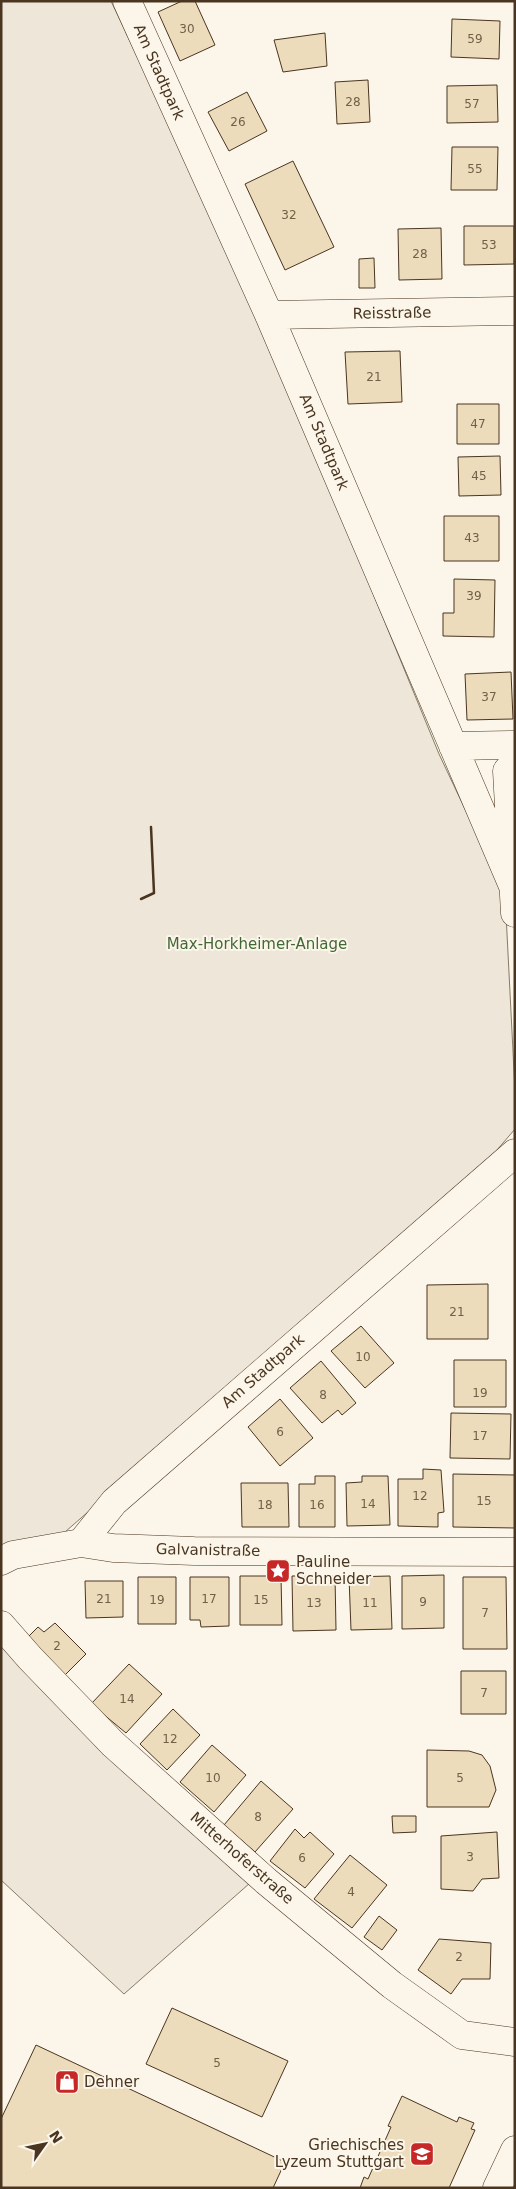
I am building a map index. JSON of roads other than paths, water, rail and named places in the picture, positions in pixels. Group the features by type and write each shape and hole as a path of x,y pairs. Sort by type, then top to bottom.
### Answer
{"street":[{"name":"Am Stadtpark","path":"126,1 270,315 513,886"},
{"name":"Reisstraße","path":"270,315 515,311"},
{"path":"454,746 515,745"},
{"path":"515,763 507,772 515,913"},
{"name":"Am Stadtpark","path":"81,1543 114,1502 515,1153"},
{"path":"1,1561 14,1555 81,1543"},
{"name":"Galvanistraße","path":"81,1543 113,1548 194,1551 515,1552"},
{"name":"Mitterhoferstraße","path":"1,1625 113,1744 266,1881 385,1978 462,2035 515,2042"},
{"path":"497,2188 515,2150"}],"place":[{"name":"Pauline Schneider","path":"278,1571"},
{"name":"Dehner","path":"67,2082"},
{"name":"Griechisches Lyzeum Stuttgart","path":"422,2154"}],"park label":[{"name":"Max-Horkheimer-Anlage","path":"257,944"}]}
